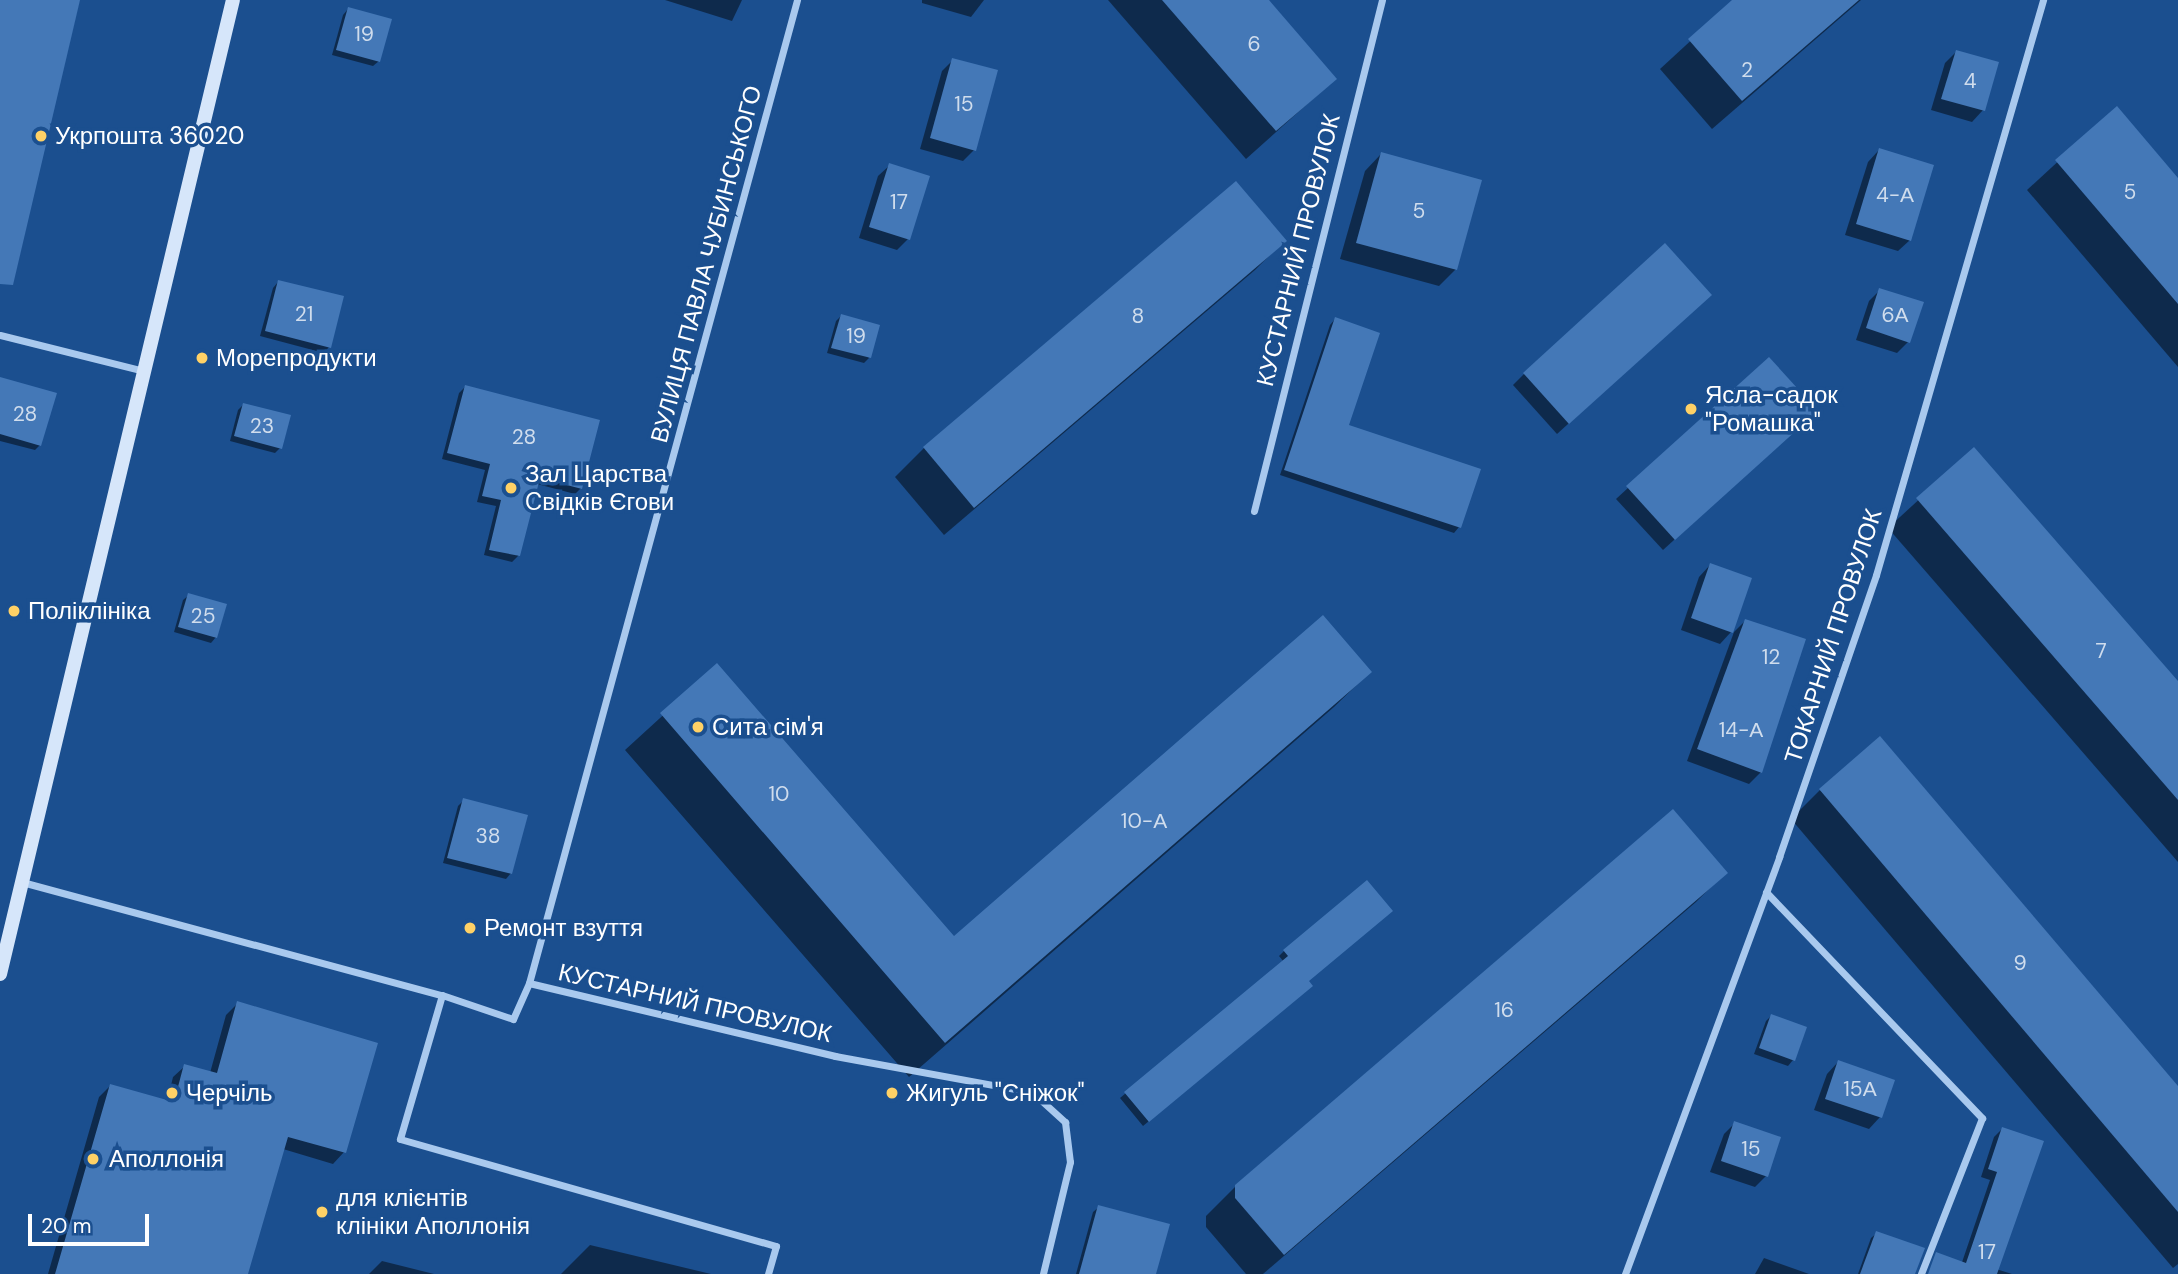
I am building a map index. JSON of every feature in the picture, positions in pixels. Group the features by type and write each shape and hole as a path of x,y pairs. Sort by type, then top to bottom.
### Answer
{"main road":[{"path":"0,974 233,0"}],"street":[{"name":"ВУЛИЦЯ ПАВЛА ЧУБИНСЬКОГО","path":"529,983 797,0"},
{"name":"КУСТАРНИЙ ПРОВУЛОК","path":"1254,511 1382,0"},
{"name":"ТОКАРНИЙ ПРОВУЛОК","path":"1625,1274 1766,891 1876,575 2043,0"},
{"path":"0,335 144,371"},
{"name":"КУСТАРНИЙ ПРОВУЛОК","path":"22,882 442,995 513,1019 529,983 835,1056 1032,1092 1065,1122 1070,1162 1044,1274"},
{"path":"1766,891 1982,1118 1921,1274"},
{"path":"442,995 400,1139 776,1246 768,1274"}],"building":[{"path":"0,0 80,0 13,285 0,284"},
{"path":"1162,0 1269,0 1337,79 1276,131"},
{"path":"1732,0 1859,0 1742,101 1688,39"},
{"path":"348,7 392,19 380,62 336,50"},
{"path":"1956,50 1999,62 1985,111 1941,99"},
{"path":"952,58 998,70 976,151 930,138"},
{"path":"2117,106 2178,178 2178,304 2055,160"},
{"path":"1879,148 1934,165 1911,241 1856,224"},
{"path":"1381,152 1482,180 1457,270 1356,243"},
{"path":"889,163 930,176 910,240 869,227"},
{"path":"1236,181 1287,241 974,508 923,447"},
{"path":"1665,243 1712,295 1569,424 1523,373"},
{"path":"278,280 344,296 331,348 265,331"},
{"path":"1879,288 1924,302 1910,343 1866,328"},
{"path":"841,314 880,325 871,358 831,348"},
{"path":"1335,317 1380,333 1349,425 1481,469 1461,528 1284,470"},
{"path":"1769,357 1818,411 1675,540 1626,486"},
{"path":"0,377 57,393 41,446 0,434"},
{"path":"465,385 600,420 582,489 540,478 520,556 489,550 501,500 482,496 490,464 447,453"},
{"path":"243,403 291,415 282,449 234,436"},
{"path":"1974,447 2178,681 2178,800 1916,498"},
{"path":"1710,563 1752,578 1733,633 1691,618"},
{"path":"188,593 227,604 217,638 178,627"},
{"path":"1323,615 1372,672 945,1043 660,713 717,663 954,936"},
{"path":"1745,619 1806,639 1762,773 1697,749"},
{"path":"1880,736 2178,1086 2178,1212 1819,789"},
{"path":"463,798 528,815 512,874 447,858"},
{"path":"1673,809 1728,873 1284,1255 1235,1198 1235,1185"},
{"path":"1367,880 1393,911 1309,981 1313,986 1149,1122 1124,1092 1288,956 1283,950"},
{"path":"237,1001 378,1043 346,1153 288,1137 248,1274 55,1274 110,1084 174,1102 184,1064 217,1073"},
{"path":"1771,1014 1807,1027 1795,1061 1759,1048"},
{"path":"1838,1060 1895,1080 1882,1118 1825,1099"},
{"path":"1734,1121 1781,1137 1768,1177 1721,1161"},
{"path":"2002,1127 2044,1141 1997,1274 1928,1274 1936,1252 1966,1263 1997,1172 1988,1169"},
{"path":"1098,1205 1170,1224 1156,1274 1079,1274"},
{"path":"1876,1231 1925,1248 1915,1274 1860,1274"}],"place":[{"name":"Укрпошта 36020","path":"41,136"},
{"name":"Морепродукти","path":"202,358"},
{"name":"Ясла-садок \"Ромашка\"","path":"1691,409"},
{"name":"Зал Царства Cвідків Єгови","path":"511,488"},
{"name":"Поліклініка","path":"14,611"},
{"name":"Сита сім'я","path":"698,727"},
{"name":"Ремонт взуття","path":"470,928"},
{"name":"Черчіль","path":"172,1093"},
{"name":"Жигуль \"Сніжок\"","path":"892,1093"},
{"name":"Аполлонія","path":"93,1159"},
{"name":"для клієнтів клініки Аполлонія","path":"322,1212"}]}
